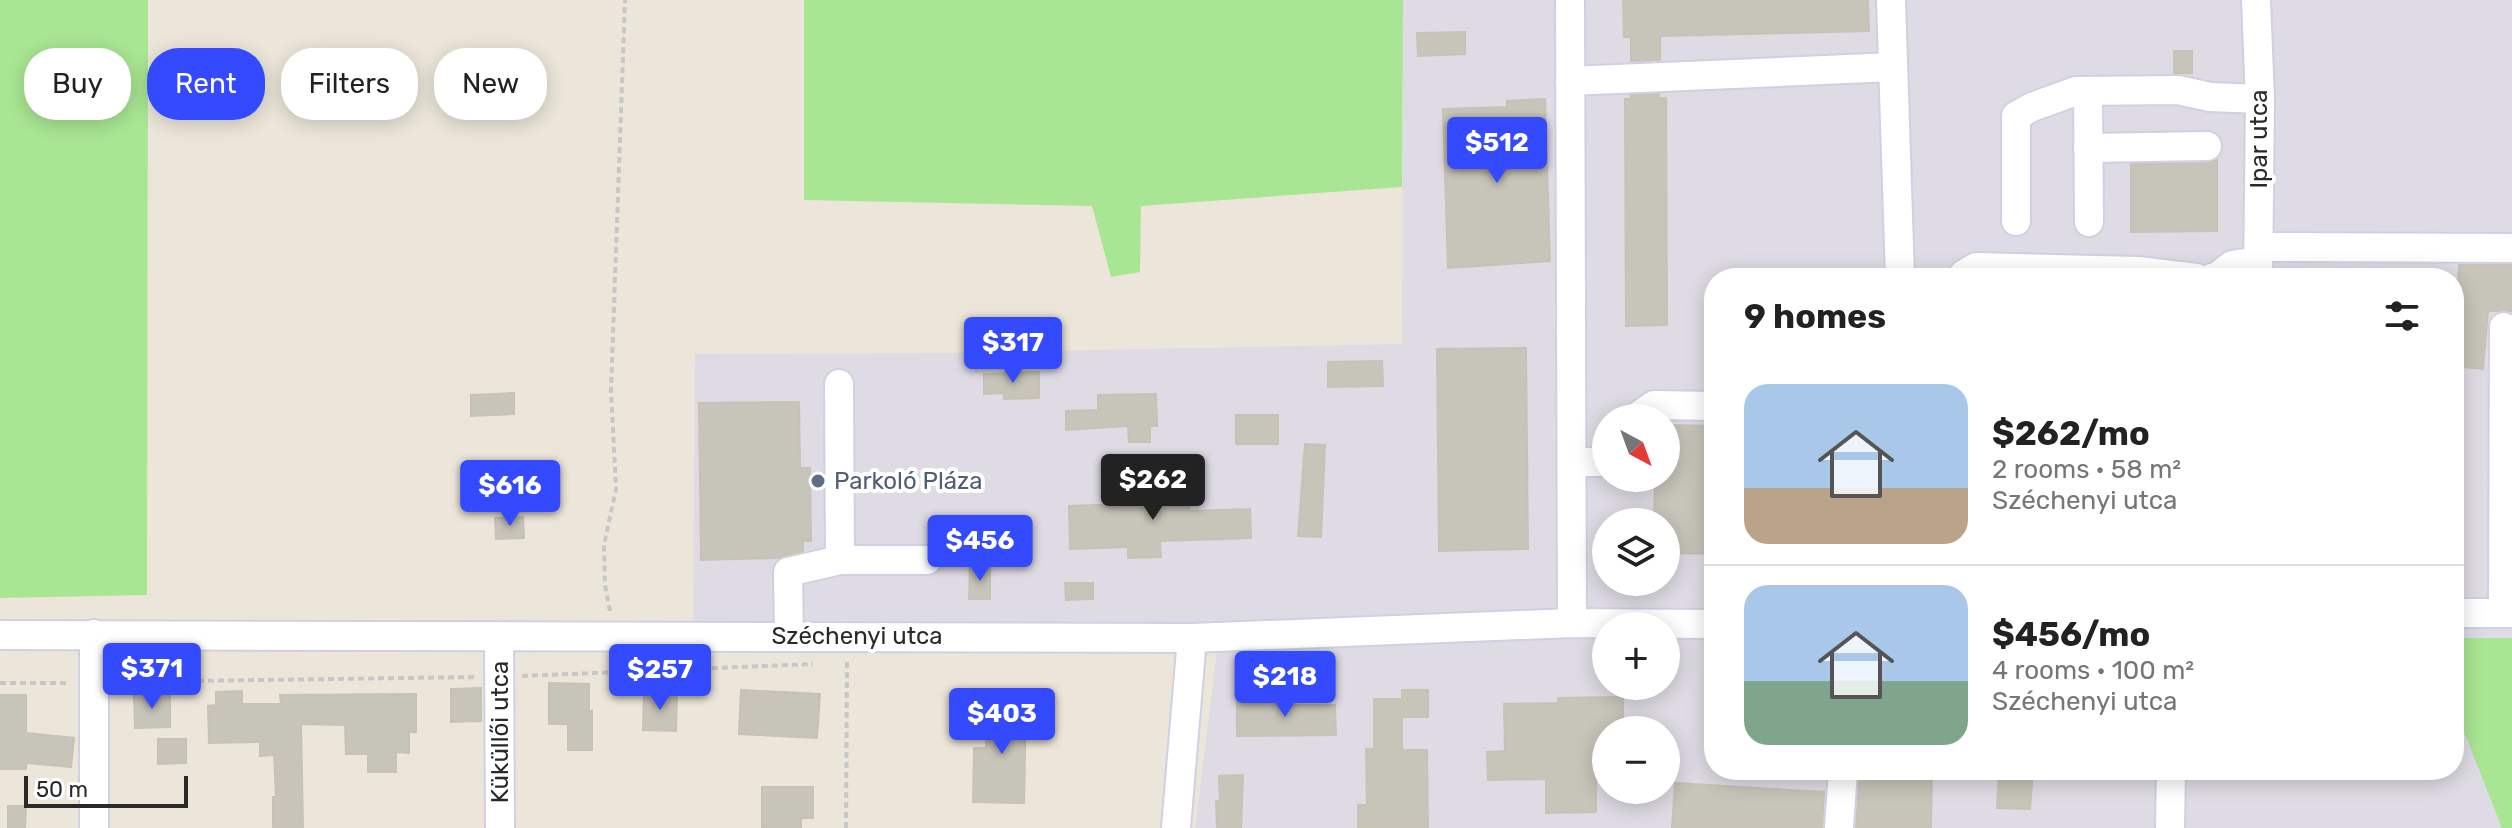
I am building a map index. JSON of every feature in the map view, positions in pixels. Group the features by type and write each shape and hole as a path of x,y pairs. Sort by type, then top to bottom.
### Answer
{"street":[{"path":"1570,0 1572,623"},
{"path":"1891,0 1900,268"},
{"name":"Ipar utca","path":"2256,0 2260,99 2258,262"},
{"path":"1570,81 1893,67"},
{"path":"2016,221 2016,116 2032,107 2076,91 2178,90 2210,97 2260,99"},
{"path":"2088,91 2089,222"},
{"path":"2088,148 2207,146"},
{"path":"2227,268 2258,262 2512,248"},
{"path":"2464,613 2508,613 2504,327"},
{"path":"839,384 840,560"},
{"path":"1680,405 1704,406"},
{"path":"1572,462 1592,462"},
{"path":"789,635 788,572 840,560 927,560"},
{"name":"Széchenyi utca","path":"0,635 1192,638 1572,623 1704,624"},
{"path":"94,634 94,828"},
{"name":"Küküllői utca","path":"499,637 500,828"},
{"path":"1176,828 1192,638"},
{"path":"1839,828 1842,780"},
{"path":"2170,828 2171,780"}],"path":[{"path":"615,636 605,585 604,545 616,489 611,377 625,0"},
{"path":"846,828 847,683"}],"shaded area":[{"path":"1403,0 2512,0 2512,828 1195,828 1217,650 1024,652 693,637 695,354 943,353 1402,344"}],"green space":[{"path":"0,0 148,0 147,595 0,598"},
{"path":"804,0 1403,0 1402,187 1141,206 1140,272 1111,277 1092,206 804,200"},
{"path":"2464,638 2512,638 2512,828 2502,828 2464,731"}],"building":[{"path":"1623,0 1868,0 1869,31 1660,36 1660,60 1631,61 1631,37 1624,37"},
{"path":"1465,32 1465,54 1418,56 1417,33"},
{"path":"2174,51 2192,51 2192,73 2174,73"},
{"path":"1659,94 1659,98 1666,98 1667,325 1626,326 1625,99 1631,99 1631,95"},
{"path":"1545,99 1550,261 1448,268 1443,109 1507,107 1507,101"},
{"path":"2217,160 2217,231 2131,232 2131,164 2207,163"},
{"path":"2459,265 2512,265 2512,311 2488,311 2483,369 2464,367 2464,268 2459,268"},
{"path":"1526,348 1528,549 1439,551 1437,349"},
{"path":"1382,361 1383,386 1328,387 1328,362"},
{"path":"1039,372 1039,398 1004,399 1004,393 984,394 984,374"},
{"path":"514,393 514,414 471,416 471,395"},
{"path":"1156,394 1157,426 1150,426 1150,442 1129,442 1128,426 1066,430 1066,411 1098,410 1098,395"},
{"path":"799,402 800,468 810,468 811,541 803,541 803,551 778,558 701,560 699,403"},
{"path":"1236,415 1278,415 1278,444 1236,444"},
{"path":"1680,425 1704,426 1704,554 1680,553 1680,508 1654,508 1655,492 1680,492"},
{"path":"1305,444 1325,445 1321,537 1298,536"},
{"path":"1157,462 1176,462 1178,503 1189,502 1190,511 1250,509 1251,538 1160,541 1161,557 1128,558 1128,547 1070,549 1069,506 1158,503"},
{"path":"523,517 524,538 496,539 495,518"},
{"path":"970,567 990,567 990,599 969,599"},
{"path":"1065,583 1093,583 1093,599 1066,600"},
{"path":"549,683 589,684 592,750 568,750 568,724 549,724"},
{"path":"481,688 481,721 451,722 451,689"},
{"path":"741,690 820,694 817,738 739,734"},
{"path":"1402,690 1428,690 1428,717 1402,717 1402,750 1427,750 1428,828 1358,827 1358,805 1367,805 1366,749 1374,749 1374,699 1402,699"},
{"path":"242,691 242,704 281,704 280,695 416,694 416,732 409,732 409,753 396,752 396,772 368,772 368,754 346,754 345,725 301,724 303,828 273,828 273,797 276,797 274,755 260,756 260,742 209,743 208,706 216,705 216,692"},
{"path":"644,692 677,693 676,731 643,730"},
{"path":"170,694 170,727 135,728 134,695"},
{"path":"0,695 26,695 26,733 74,738 71,767 26,763 26,769 0,769"},
{"path":"1558,698 1623,700 1623,716 1592,716 1592,804 1596,804 1596,812 1546,813 1546,779 1488,780 1487,752 1505,751 1504,704 1558,703"},
{"path":"1237,701 1335,705 1336,735 1237,736"},
{"path":"987,703 1026,704 1024,803 973,802 974,748 986,748"},
{"path":"158,739 186,739 186,763 158,764"},
{"path":"1243,775 1241,828 1217,828 1219,776"},
{"path":"1859,780 1932,780 1931,828 1856,828"},
{"path":"1998,780 2032,780 2030,809 1997,808"},
{"path":"1680,783 1824,792 1822,828 1672,828 1674,804 1680,804"},
{"path":"762,787 813,787 813,818 801,818 801,828 762,828"},
{"path":"8,806 26,806 25,828 8,828"}],"place":[{"name":"Parkoló Pláza","path":"818,481"}]}
